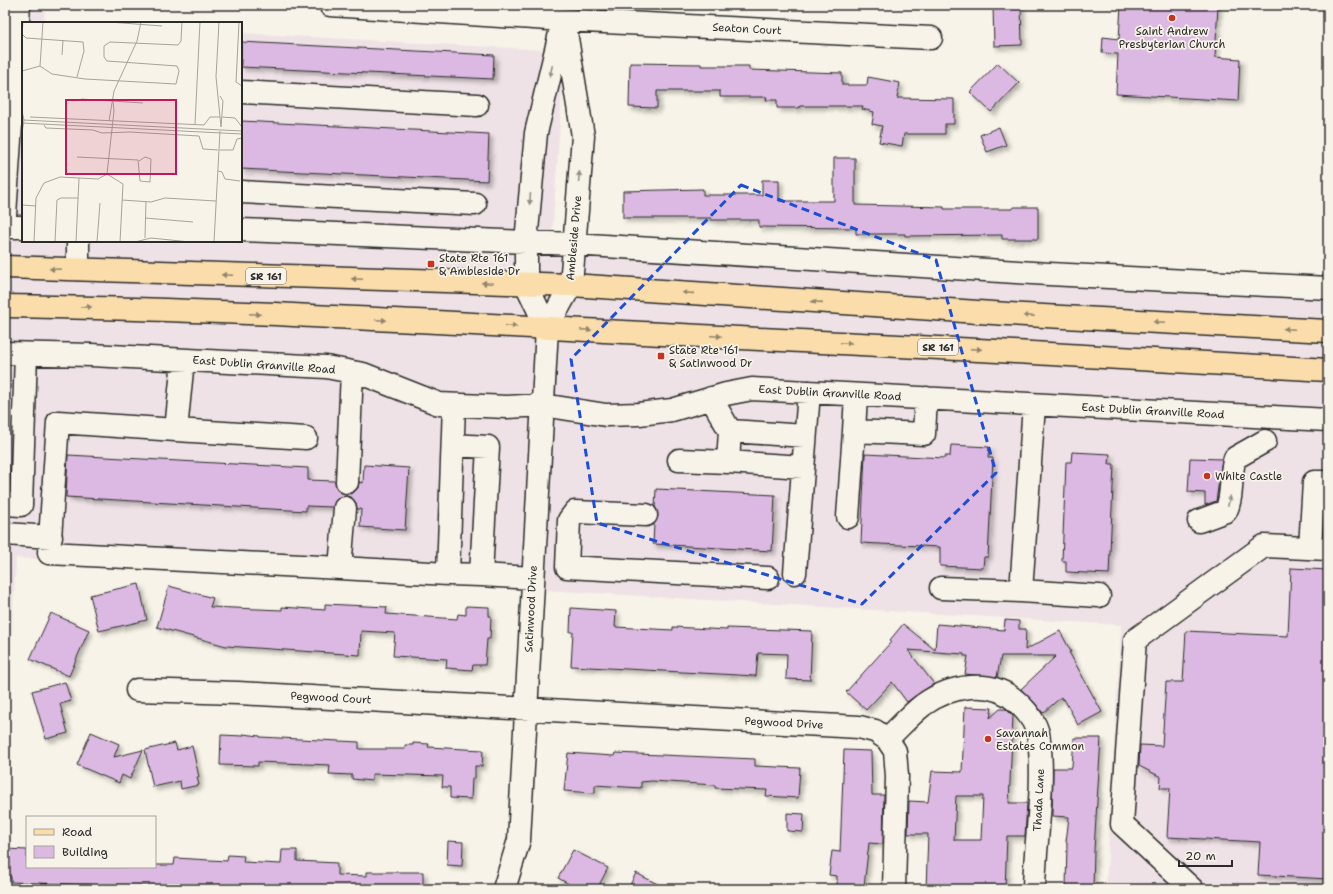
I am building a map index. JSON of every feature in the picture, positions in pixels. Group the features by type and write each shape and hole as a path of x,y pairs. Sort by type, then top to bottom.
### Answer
{"main road":[{"name":"SR 161","path":"5,267 571,285 1008,314 1328,331"},
{"name":"SR 161","path":"5,306 137,308 981,349 1328,370"}],"street":[{"name":"Seaton Court","path":"330,5 565,12 931,38"},
{"path":"5,215 15,70 14,12"},
{"path":"547,328 526,284 526,242 536,133 565,12"},
{"name":"Ambleside Drive","path":"547,328 571,285 573,244 583,136 565,12"},
{"path":"242,92 476,105"},
{"path":"242,192 475,204"},
{"path":"5,227 22,227"},
{"path":"242,230 573,244 1049,274 1328,288"},
{"path":"78,242 78,269"},
{"name":"Satinwood Drive","path":"504,889 519,840 547,328"},
{"path":"5,504 21,505 16,354"},
{"name":"East Dublin Granville Road","path":"16,354 326,367 363,374 438,404 507,407 543,406 606,415 639,414 672,410 711,398 752,389 1328,420"},
{"path":"176,430 183,360"},
{"path":"347,482 352,372"},
{"path":"795,573 808,392"},
{"path":"848,517 856,395"},
{"path":"711,398 730,431 728,462"},
{"path":"854,431 924,434 926,398"},
{"path":"448,574 454,405"},
{"path":"1022,590 1034,405"},
{"path":"306,438 58,422 49,552 533,578"},
{"path":"730,431 805,436"},
{"path":"1199,521 1226,511 1230,503 1232,467 1235,458 1265,441"},
{"path":"453,445 488,447 481,575"},
{"path":"679,460 803,467"},
{"path":"1192,889 1122,824 1135,640 1264,546 1319,548 1314,482 1328,482"},
{"path":"340,568 345,508"},
{"path":"646,515 575,512 569,520 567,567 768,578"},
{"path":"5,534 51,537"},
{"path":"941,588 1022,590 1099,596"},
{"name":"Thada Lane","path":"887,739 923,705 951,689 984,686 1010,695 1029,713 1039,738 1041,761 1034,889"},
{"name":"Pegwood Court","path":"137,690 238,693 526,709"},
{"name":"Pegwood Drive","path":"526,709 859,727 875,731 887,739"},
{"path":"887,739 895,751 898,776 894,889"}],"highlighted area":[{"path":"741,185 936,260 996,473 862,604 597,523 571,359"}],"shaded area":[{"path":"5,5 45,5 44,22 22,22 22,242 242,242 242,33 565,51 551,251 1328,289 1328,889 1106,889 1121,625 16,558 5,746"}],"building":[{"path":"1021,5 1022,45 994,46 993,6"},
{"path":"1121,5 1218,6 1215,57 1240,59 1238,101 1116,94 1118,54 1102,53 1103,37 1119,39"},
{"path":"242,42 494,55 493,79 242,67"},
{"path":"630,63 701,64 701,66 749,66 749,70 842,73 842,85 867,85 868,77 900,83 897,98 954,99 954,124 945,124 945,134 904,134 902,146 879,142 882,126 872,124 874,112 862,109 863,106 800,106 799,108 777,108 777,100 766,100 767,97 720,97 720,91 657,91 657,108 629,107"},
{"path":"998,63 1019,83 991,112 970,92"},
{"path":"242,121 489,134 487,181 242,169"},
{"path":"999,127 1006,145 987,152 980,135"},
{"path":"834,158 855,158 855,205 944,207 944,209 1013,209 1013,207 1038,207 1038,239 1002,239 1002,235 905,236 905,234 856,234 856,228 759,227 759,220 711,220 711,218 623,218 623,191 703,189 703,195 762,195 762,180 779,180 779,201 834,201"},
{"path":"951,445 989,447 988,458 993,458 988,557 984,557 983,568 940,566 940,547 861,543 865,454 945,458 945,456 950,456"},
{"path":"1072,452 1110,454 1109,464 1114,464 1109,574 1066,572 1066,561 1062,561 1066,462 1071,462"},
{"path":"68,455 308,468 308,480 335,481 336,487 340,492 347,494 353,493 358,488 359,482 363,483 364,465 409,468 405,530 360,527 361,509 357,509 356,503 352,498 346,496 339,497 335,501 333,507 306,506 306,511 66,497"},
{"name":"White Castle","path":"1190,458 1222,459 1216,501 1205,505 1205,493 1188,492"},
{"path":"656,489 775,495 772,551 653,544 654,524 658,516 655,507"},
{"path":"1291,568 1328,570 1328,776 1325,846 1328,846 1328,879 1258,875 1260,842 1167,837 1170,788 1160,788 1161,777 1139,766 1140,745 1162,746 1166,682 1183,682 1186,631 1288,636"},
{"path":"139,584 147,620 99,631 90,595"},
{"path":"169,586 213,598 210,607 282,610 282,607 325,610 325,604 387,607 386,614 457,619 458,614 466,615 466,606 489,607 489,616 491,616 490,639 487,639 485,665 473,665 472,670 446,668 447,659 393,656 395,633 361,631 360,655 226,646 157,627"},
{"path":"571,608 616,611 615,627 673,630 673,627 727,630 727,628 812,631 810,680 786,679 787,654 758,653 756,676 571,666 573,632 570,632"},
{"path":"51,613 89,630 69,676 30,659"},
{"path":"1005,620 1019,621 1019,629 1026,629 1025,650 1060,631 1071,652 1069,652 1102,712 1078,725 1064,699 1063,700 1061,697 1043,713 1021,689 1056,656 1001,656 997,677 965,674 968,656 964,656 964,654 908,650 934,684 907,702 892,682 866,710 846,692 891,642 890,640 903,624 935,650 937,624 1004,630"},
{"path":"65,682 71,701 60,704 68,733 46,739 32,691"},
{"path":"965,707 992,708 990,718 1000,709 1006,709 1013,716 1009,803 1027,803 1025,836 1007,836 1005,889 926,889 928,834 908,834 909,801 928,802 932,771 962,772","holes":["956,796 983,796 981,840 954,840"]},
{"path":"91,732 119,744 114,757 143,750 130,779 122,775 119,783 77,765"},
{"path":"243,734 260,737 359,742 359,749 405,749 405,745 413,745 413,743 429,744 428,747 483,750 482,766 475,766 475,778 472,778 471,799 450,798 450,787 442,787 443,776 372,774 372,781 352,779 352,775 329,774 330,765 258,762 258,766 220,765 221,735 243,736"},
{"path":"1074,738 1101,738 1093,889 1066,889 1066,842 1069,817 1052,816 1053,768 1071,768"},
{"path":"175,743 177,750 192,746 199,777 197,777 199,785 181,789 180,781 153,787 145,750"},
{"path":"844,750 871,751 872,795 884,795 883,844 869,843 864,886 837,885 837,876 829,875 832,851 840,852"},
{"path":"568,753 614,756 615,753 755,759 755,766 800,768 798,798 766,796 767,790 715,788 715,785 652,781 641,782 641,788 595,785 595,793 564,791"},
{"path":"787,813 804,814 803,832 787,831"},
{"path":"448,841 463,842 462,866 447,865"},
{"path":"5,849 26,850 26,868 156,868 156,865 174,865 175,858 227,861 228,855 244,856 243,862 281,864 282,850 297,850 297,861 337,863 337,875 367,876 367,872 423,872 423,889 217,889 189,886 138,887 106,885 105,887 90,885 11,882 11,877 5,876"},
{"path":"573,850 608,868 597,889 592,889 582,884 578,889 558,878"},
{"path":"636,873 667,889 628,889"}],"place":[{"name":"Saint Andrew Presbyterian Church","path":"1172,18"},
{"name":"State Rte 161 & Ambleside Dr","path":"431,264"},
{"name":"State Rte 161 & Satinwood Dr","path":"661,356"},
{"name":"White Castle","path":"1207,476"},
{"name":"Savannah Estates Common","path":"988,739"}]}
